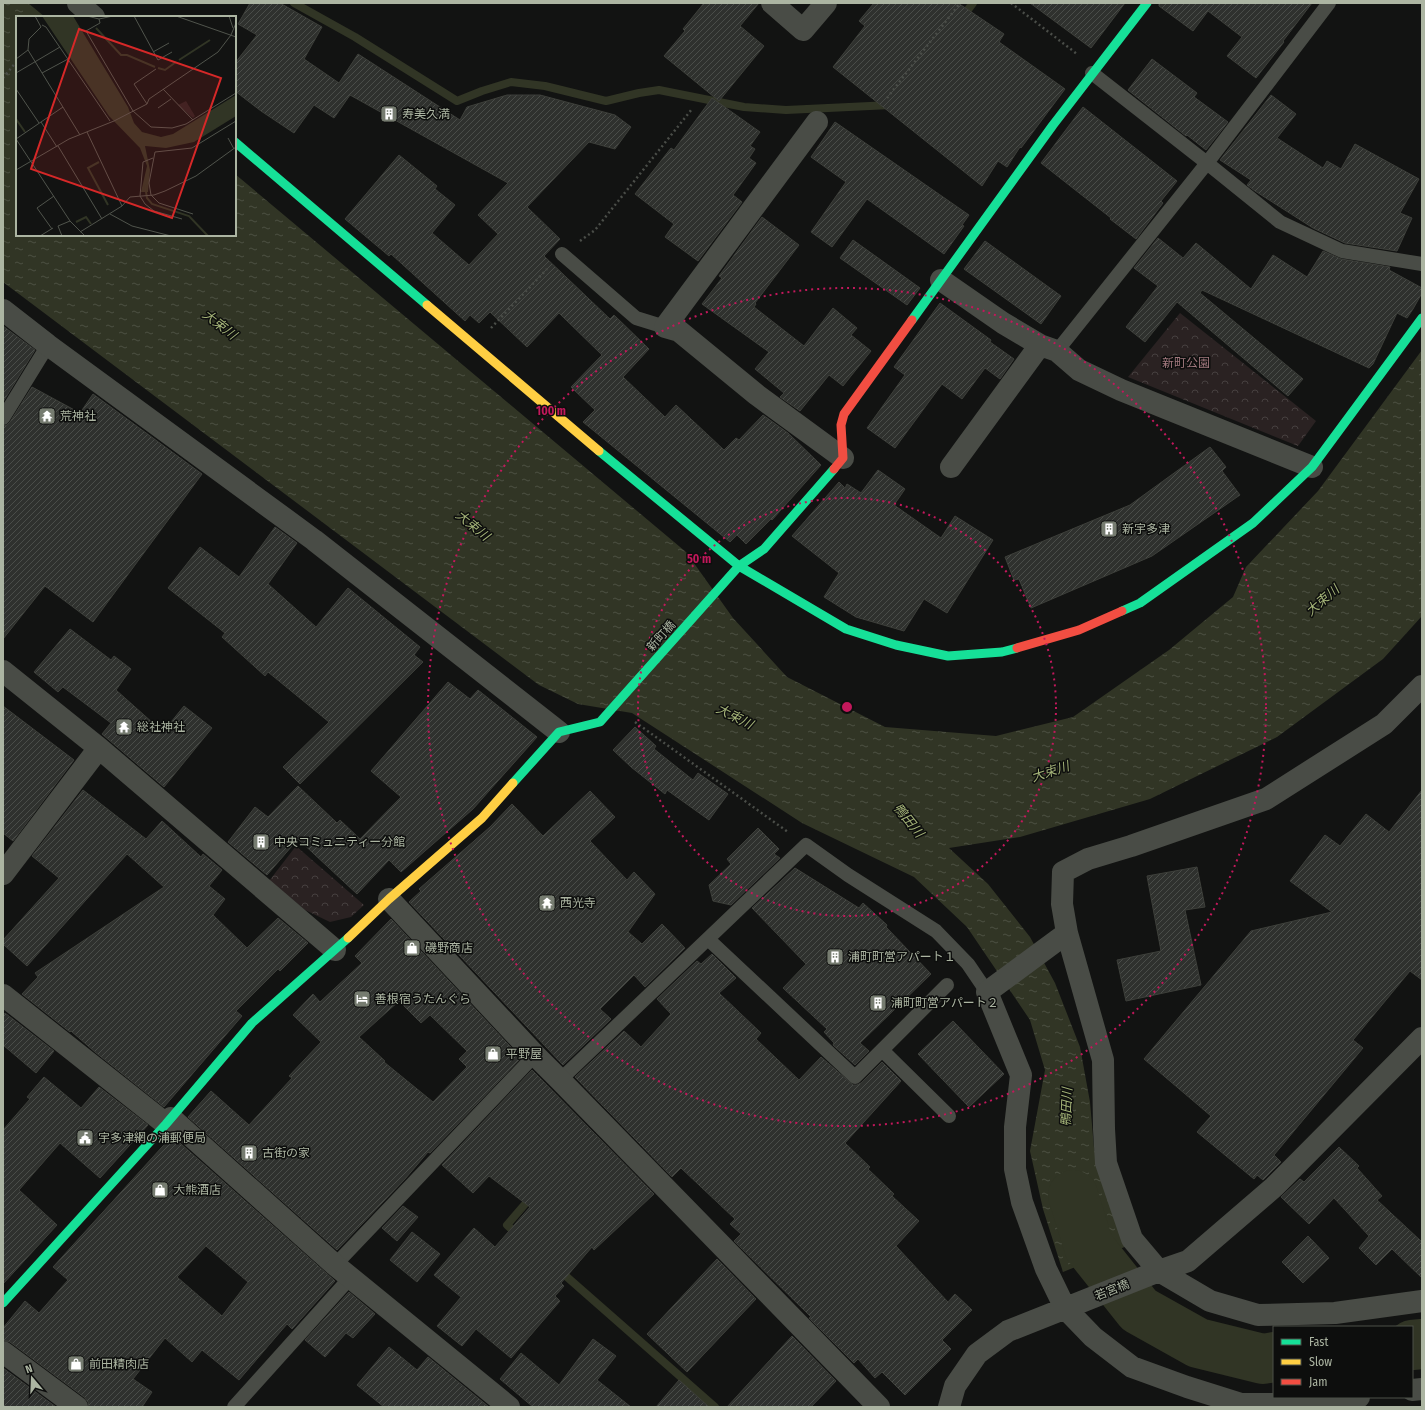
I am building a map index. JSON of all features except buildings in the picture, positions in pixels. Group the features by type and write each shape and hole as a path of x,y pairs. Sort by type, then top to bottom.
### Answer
{"street":[{"path":"78,3 93,16"},
{"path":"772,3 803,30 826,3"},
{"path":"843,458 841,425 844,414 1094,71 1147,3"},
{"path":"817,122 665,327 679,331 758,395 843,458"},
{"path":"236,143 554,414 739,566 846,629 896,645 948,656 1002,652 1079,630 1140,603 1253,523 1312,466 1422,318"},
{"path":"941,280 1003,322 1066,357 1079,370 1121,390 1312,466"},
{"path":"3,310 48,345 314,540 559,732"},
{"path":"951,467 1049,348"},
{"name":"新町橋","path":"600,722 739,566 764,549 843,458"},
{"path":"3,671 99,748 335,950"},
{"path":"1422,686 1384,724 1266,798 1131,846 1088,859 1063,872 1062,904 1067,933 1103,1060 1106,1163 1132,1239 1159,1270 1210,1301 1258,1315 1335,1313 1422,1301"},
{"path":"3,1304 168,1121 252,1023 335,950 389,899 482,818 559,732 600,722"},
{"path":"3,874 99,748"},
{"path":"389,899 535,1055 879,1407"},
{"path":"1067,933 987,992 1021,1075 1015,1127 1015,1169 1022,1202 1046,1269 1065,1308 1093,1337 1132,1367 1240,1404 1311,1404 1352,1398"},
{"path":"3,995 168,1121 343,1271 509,1407"},
{"name":"若宮橋","path":"949,1407 955,1386 977,1354 1008,1331 1159,1270 1188,1261 1274,1187 1422,1038"},
{"path":"3,1352 77,1407"}],"lane":[{"path":"1049,348 1207,163 1329,3"},
{"path":"1094,71 1280,222 1342,251 1422,264"},
{"path":"562,254 636,318 665,327"},
{"path":"3,418 48,345"},
{"path":"560,1080 806,845 848,875 936,931 968,964 987,992"},
{"path":"708,939 855,1077 947,985"},
{"path":"882,1050 949,1116"},
{"path":"234,1407 343,1271 535,1055"}],"path":[{"path":"887,98 960,3"},
{"path":"1011,3 1094,71"},
{"path":"3,78 16,62"},
{"path":"474,346 553,262 595,230 692,109"},
{"path":"600,722 635,722 806,845"}],"green space":[{"name":"新町公園","path":"1180,313 1316,421 1298,446 1128,377"},
{"path":"296,846 364,905 351,917 330,922 305,910 269,881"}],"water":[{"name":"大束川","path":"3,3 28,3 44,16 16,16 16,236 236,236 236,175 686,552 733,618 787,677 885,727 996,736 1073,717 1169,650 1233,597 1246,567 1318,491 1422,350 1422,616 1383,659 1277,737 1150,799 1020,837 949,848 988,884 1030,937 1055,983 1080,1047 1090,1102 1094,1148 1127,1246 1063,1272 1043,1209 1030,1151 1045,1070 1030,1020 967,927 914,877 802,823 632,713 578,704 539,685 3,282"}],"waterway":[{"path":"294,3 355,37 457,101 511,82 545,86 606,101 659,90 744,107 786,110 891,105"},
{"path":"961,19 973,3"},
{"name":"鴨田川","path":"1073,1195 1089,1247 1139,1310 1198,1343 1263,1359 1273,1357"},
{"path":"518,1235 507,1225 532,1196"},
{"path":"559,1270 715,1407"},
{"name":"鴨田川","path":"1413,1345 1422,1344"}],"traffic: fast":[{"path":"912,320 1053,125 1147,3"},
{"path":"236,143 427,305"},
{"path":"1122,611 1140,603 1253,523 1312,467 1422,318"},
{"path":"599,451 739,566 846,629 896,645 948,656 1002,652 1017,648"},
{"path":"513,783 559,732 600,722 739,566 764,549 834,469"},
{"path":"3,1303 166,1124 252,1023 348,938"}],"traffic: slow":[{"path":"427,305 599,451"},
{"path":"348,938 389,899 482,818 513,783"}],"traffic: jam":[{"path":"834,469 843,458 841,425 844,414 912,320"},
{"path":"1017,648 1079,630 1122,611"}],"place":[{"name":"寿美久満","path":"389,114"},
{"name":"荒神社","path":"47,416"},
{"name":"新宇多津","path":"1109,529"},
{"name":"総社神社","path":"124,727"},
{"name":"中央コミュニティー分館","path":"261,842"},
{"name":"西光寺","path":"547,903"},
{"name":"磯野商店","path":"412,948"},
{"name":"浦町町営アパート１","path":"835,957"},
{"name":"善根宿うたんぐら","path":"362,999"},
{"name":"浦町町営アパート２","path":"878,1003"},
{"name":"平野屋","path":"493,1054"},
{"name":"宇多津網の浦郵便局","path":"85,1138"},
{"name":"古街の家","path":"249,1153"},
{"name":"大熊酒店","path":"160,1190"},
{"name":"前田精肉店","path":"76,1364"}]}
